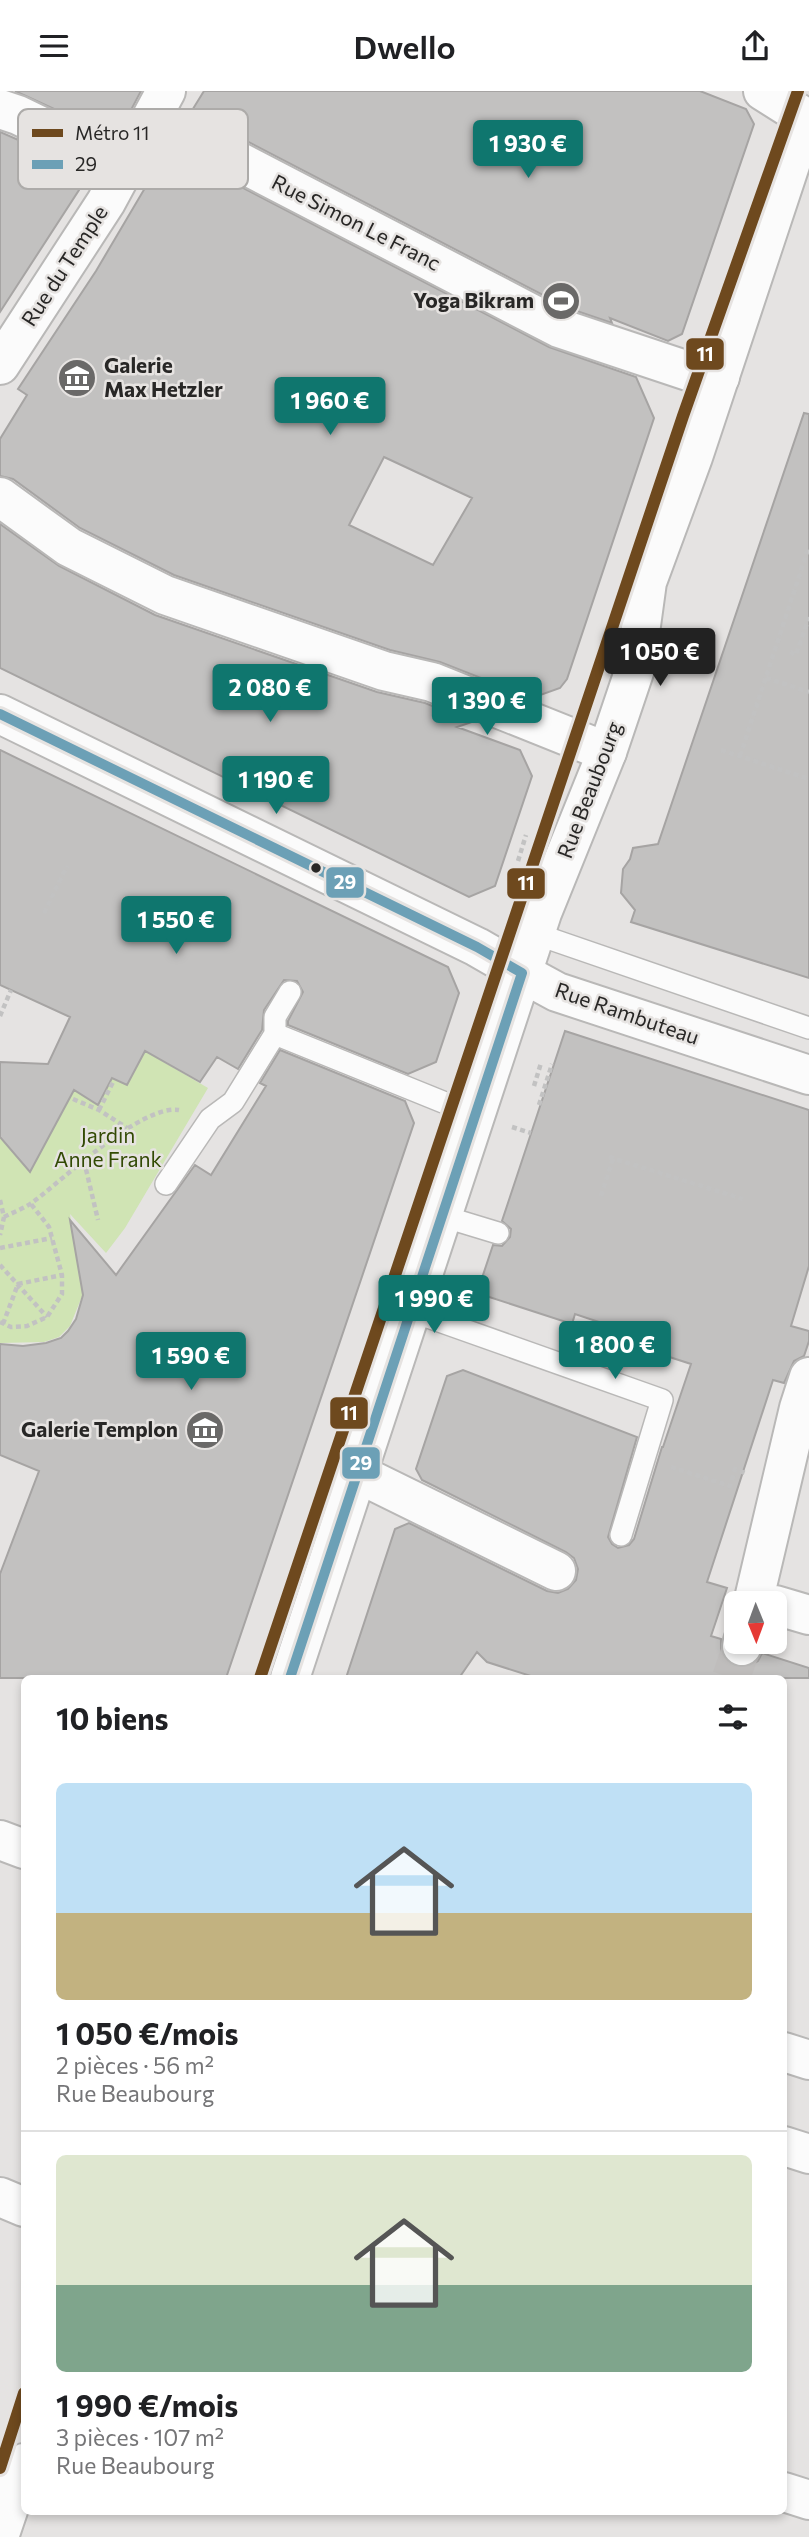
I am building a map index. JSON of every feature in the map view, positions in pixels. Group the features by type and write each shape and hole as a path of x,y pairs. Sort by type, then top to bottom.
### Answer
{"street":[{"path":"763,91 809,120"},
{"path":"0,109 18,115"},
{"name":"Rue Beaubourg","path":"291,1675 522,973 607,752 635,669 647,582 720,377 793,156 809,120"},
{"name":"Rue Simon Le Franc","path":"248,154 559,328 694,373 720,377"},
{"name":"Rue du Temple","path":"0,365 113,189"},
{"path":"0,497 69,547 165,595 384,671 432,682 607,752"},
{"name":"Rue Rambuteau","path":"0,715 477,947 557,992 809,1075"},
{"path":"765,1591 799,1409 809,1377"},
{"path":"356,1477 373,1481 556,1571"},
{"path":"788,1609 809,1615"},
{"path":"0,1840 21,1848"},
{"path":"787,2053 809,2060"},
{"path":"787,2147 809,2154"},
{"path":"0,2197 21,2206"},
{"path":"0,2534 21,2472"},
{"path":"787,2493 809,2500"}],"lane":[{"path":"536,934 809,1028"},
{"path":"166,1184 210,1119 233,1103 275,1034 275,1017 290,992"},
{"path":"275,1034 475,1115"},
{"path":"442,1216 498,1233"},
{"path":"411,1311 663,1399 621,1535"}],"path":[{"path":"740,756 809,546"},
{"path":"790,652 796,655 809,617"},
{"path":"766,678 809,692"},
{"path":"721,750 809,779"},
{"path":"518,861 526,835"},
{"path":"44,913 67,866"},
{"path":"0,1016 11,990"},
{"path":"534,1086 541,1063"},
{"path":"539,1105 552,1063"},
{"path":"99,1110 113,1082"},
{"path":"73,1099 99,1110 127,1128"},
{"path":"5,1217 31,1203 127,1128 171,1109 189,1111 210,1119"},
{"path":"601,1196 611,1158 743,1199"},
{"path":"85,1161 98,1220"},
{"path":"0,1200 5,1217 0,1235"},
{"path":"18,1284 1,1323 10,1327 27,1326 47,1317 62,1294 62,1275 49,1227 31,1203"},
{"path":"0,1248 52,1238"},
{"path":"0,1265 47,1317"},
{"path":"18,1284 62,1275"},
{"path":"643,1458 730,1486 735,1469 748,1473"}],"green space":[{"name":"Jardin Anne Frank","path":"145,1051 208,1088 125,1228 106,1253 70,1214 83,1294 70,1326 59,1337 44,1342 0,1343 0,1137 30,1172 87,1065 127,1085"}],"building":[{"path":"15,91 141,91 132,109 54,109"},
{"path":"204,91 700,91 746,109 754,124 682,334 668,341 610,318 612,323 568,308 248,142 248,109 193,109"},
{"path":"0,132 18,140 18,189 79,190 0,312"},
{"path":"144,189 245,189 549,347 636,377 654,418 567,679 560,688 532,698 440,662 390,650 174,575 80,528 13,479 0,476 0,439 27,395 18,389 96,271","holes":["384,457 472,498 433,565 349,525"]},
{"path":"804,413 809,414 809,978 631,922 635,910 621,893 623,869 633,848 658,844"},
{"path":"0,524 59,566 155,615 377,692 425,703 472,722 457,727 520,750 532,776 495,886 469,897 0,668"},
{"path":"0,750 448,967 459,993 436,1062 408,1074 288,1025 303,992 297,981 284,980 264,1010 262,1030 238,1069 217,1057 200,1082 145,1051 127,1085 112,1078 98,1105 74,1090 30,1172 0,1137 0,1062 48,1064 70,1017 0,985"},
{"path":"565,1031 809,1110 809,1266 791,1326 809,1331 809,1341 804,1356 794,1361 784,1383 773,1380 707,1582 727,1588 711,1636 721,1639 721,1652 727,1662 737,1667 748,1667 758,1661 762,1654 765,1654 809,1668 809,1678 787,1678 787,1675 528,1675 487,1662 477,1652 461,1675 347,1675 395,1529 409,1523 547,1591 558,1593 568,1589 576,1580 578,1569 574,1558 566,1552 422,1480 416,1469 447,1376 463,1370 637,1437 608,1537 618,1548 629,1545 634,1539 691,1364 654,1352 656,1341 575,1314 572,1324 477,1293 493,1245 502,1246 510,1237 511,1229 502,1221"},
{"path":"280,1050 405,1101 414,1123 227,1675 21,1675 21,1678 0,1678 0,1574 39,1471 0,1455 0,1344 23,1346 46,1343 61,1338 68,1331 76,1319 83,1295 70,1220 116,1275 195,1165 211,1175 266,1086 260,1083"}],"tunnel":[{"path":"732,1675 739,1654"}],"metro line":[{"name":"11","path":"261,1675 683,416 798,91"},
{"name":"11","path":"0,2468 21,2402"}],"transit line":[{"name":"29","path":"0,714 477,947 522,973 291,1675"}],"place":[{"name":"Yoga Bikram","path":"561,301"},
{"name":"Galerie Max Hetzler","path":"77,378"},
{"name":"Galerie Templon","path":"205,1430"}]}
